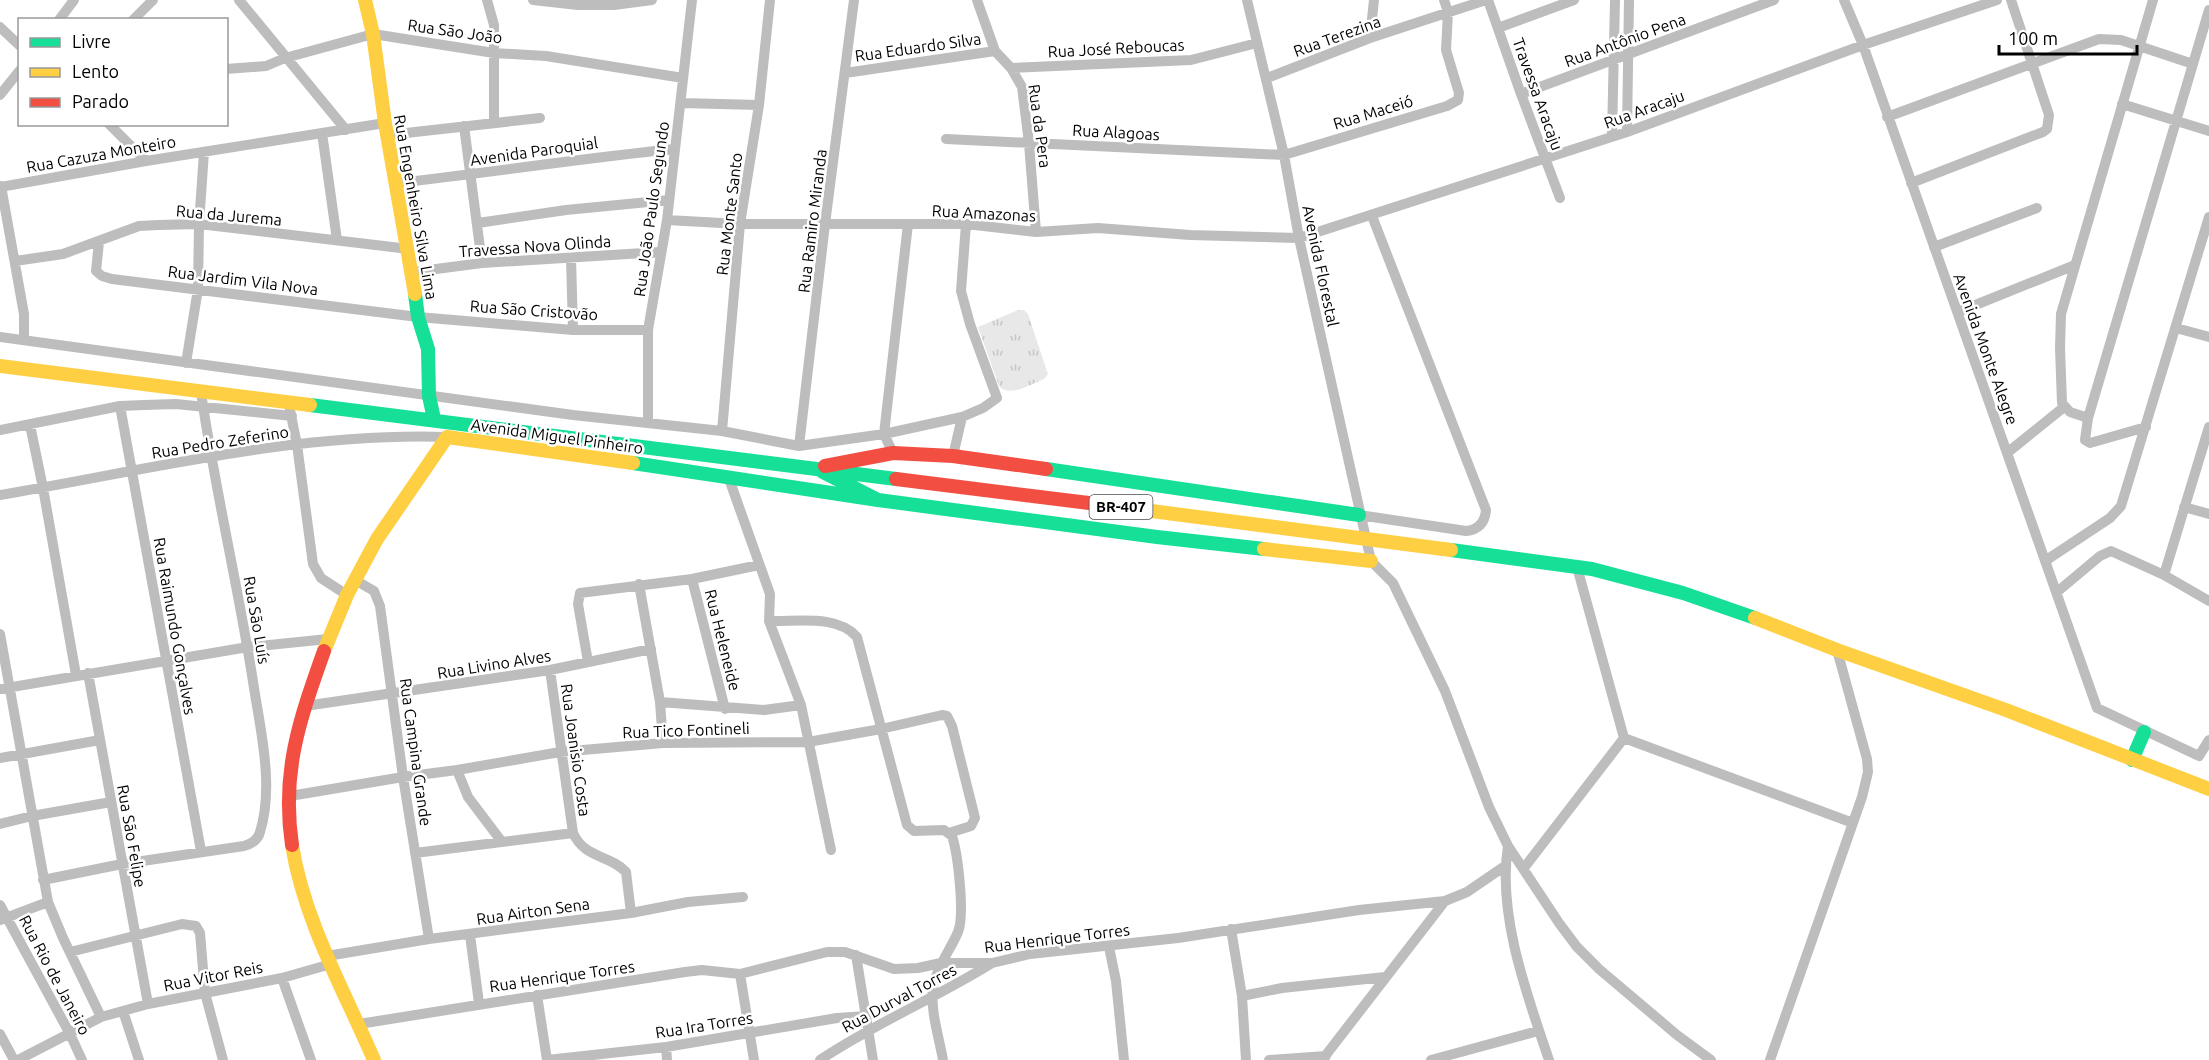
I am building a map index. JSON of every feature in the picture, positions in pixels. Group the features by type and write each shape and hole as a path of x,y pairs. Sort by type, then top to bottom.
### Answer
{"main road":[{"name":"Rua Engenheiro Silva Lima","path":"365,0 373,34 396,183 413,272 418,318 428,349 429,396 434,419"},
{"name":"BR-407","path":"0,366 434,419 1577,567 1636,579 1716,603 1837,650 2006,710 2209,789"},
{"path":"447,437 454,423"},
{"name":"Avenida Miguel Pinheiro","path":"374,1060 329,960 299,877 291,834 290,796 295,739 328,639 347,595 369,552 447,437 728,476 878,500 1169,538 1371,561"},
{"path":"814,468 892,453 953,456 1359,515"},
{"path":"814,468 878,500"},
{"path":"2132,760 2144,732"}],"street":[{"path":"60,18 74,0"},
{"path":"135,18 153,0"},
{"path":"239,0 346,130"},
{"path":"487,0 494,25 494,123"},
{"path":"533,0 614,5 652,0"},
{"name":"Rua João Paulo Segundo","path":"648,423 648,330 667,220 692,0"},
{"name":"Rua Monte Santo","path":"722,431 740,224 759,105 771,0"},
{"name":"Rua Ramiro Miranda","path":"799,446 854,0"},
{"name":"Rua da Pera","path":"977,0 995,51 1011,68 1022,87 1036,232"},
{"path":"1370,38 1374,0"},
{"path":"1444,0 1448,12"},
{"name":"Rua Terezina","path":"1267,78 1370,38 1487,0"},
{"name":"Travessa Aracaju","path":"1487,0 1560,198"},
{"path":"1498,28 1574,0"},
{"path":"1612,137 1615,0"},
{"path":"1627,132 1629,0"},
{"name":"Rua Antônio Pena","path":"1521,94 1774,0"},
{"name":"Avenida Monte Alegre","path":"1844,0 1863,45 2097,708 2144,732"},
{"name":"Rua Aracaju","path":"1299,238 1627,132 1863,45 1996,0"},
{"path":"1911,183 2048,129 2049,115 2011,0"},
{"path":"2088,418 2070,412 2064,407 2061,397 2060,328 2065,298 2153,0"},
{"name":"Avenida Florestal","path":"1251,2 1257,43 1284,155 1299,238 1371,561"},
{"path":"2146,427 2090,443 2085,440 2088,418 2209,10"},
{"name":"Rua Maceió","path":"1284,155 1447,106 1458,100 1459,93 1446,50 1448,12"},
{"path":"0,27 18,44"},
{"name":"Rua São João","path":"228,69 266,66 285,58 373,34 494,53 546,56 652,71 683,78"},
{"path":"1887,117 2099,39 2121,40 2193,64"},
{"name":"Rua José Reboucas","path":"1011,68 1191,60 1257,43"},
{"name":"Rua Eduardo Silva","path":"845,73 995,51"},
{"path":"0,95 18,72"},
{"path":"681,103 759,105"},
{"path":"2122,104 2209,131"},
{"name":"Rua Cazuza Monteiro","path":"1,187 322,133 346,130 464,126 540,118"},
{"path":"111,126 146,161"},
{"path":"464,126 482,263"},
{"path":"322,133 337,240"},
{"name":"Rua Alagoas","path":"946,139 1284,155"},
{"name":"Avenida Paroquial","path":"396,183 675,149"},
{"path":"186,363 198,289 199,224 204,152"},
{"path":"1,187 24,314 24,339"},
{"path":"478,223 566,210 669,200"},
{"path":"1934,247 2037,208"},
{"path":"1359,515 1466,531 1475,529 1486,517 1486,510 1372,216"},
{"name":"Rua Amazonas","path":"667,220 740,224 966,224 1036,232 1098,228 1190,235 1299,238"},
{"path":"2045,561 2115,513 2126,494 2209,220"},
{"name":"Rua da Jurema","path":"15,261 63,254 139,226 199,224 409,249"},
{"path":"892,453 884,434 908,224"},
{"path":"0,337 429,396 722,431 799,446 884,434 962,417 983,408 997,398 970,324 961,291 966,224"},
{"name":"Rua Jardim Vila Nova","path":"99,242 97,273 112,279 418,318"},
{"name":"Travessa Nova Olinda","path":"413,272 482,263 660,252"},
{"path":"571,258 573,330"},
{"path":"1958,312 2075,265"},
{"name":"Rua São Cristovão","path":"418,318 573,330 648,330"},
{"path":"2176,328 2209,337"},
{"name":"Rua São Luís","path":"201,392 248,647 262,739 265,790 259,836 248,845 201,851"},
{"path":"287,402 297,445 313,564 321,578 347,595"},
{"path":"0,430 120,406 176,404 292,416"},
{"name":"Rua Raimundo Gonçalves","path":"120,406 201,851"},
{"path":"2007,453 2064,407"},
{"path":"953,456 962,417"},
{"path":"30,425 44,488 76,675"},
{"path":"2164,574 2184,507 2205,456 2209,427"},
{"name":"Rua Pedro Zeferino","path":"0,495 297,445 396,436 447,437"},
{"path":"728,476 770,594 769,621 801,705 831,850"},
{"path":"2184,507 2209,514"},
{"path":"2057,591 2100,556 2111,551 2164,574 2209,601"},
{"path":"1371,561 1393,583 1446,691 1489,807 1508,846 1559,923 1577,947 1668,1027 1711,1060"},
{"path":"588,662 579,593 692,579 759,565"},
{"path":"1577,567 1624,738"},
{"name":"Rua Heleneide","path":"692,579 725,708"},
{"name":"Rua Campina Grande","path":"355,580 374,591 379,599 403,777 429,939"},
{"path":"639,584 660,702 663,743"},
{"path":"769,621 839,624 853,632 860,643 881,729 910,829 926,832 944,830 950,833 955,851 961,921 934,981 932,998 943,1060"},
{"path":"0,634 5,688 21,754 48,902 101,1017"},
{"path":"5,688 248,647 328,639"},
{"name":"Rua Livino Alves","path":"304,706 393,695 550,670 651,649"},
{"path":"1770,1060 1867,779 1869,765 1837,650"},
{"name":"Rua Joanisio Costa","path":"550,670 573,833 585,849 618,865 626,873 631,913"},
{"name":"Rua São Felipe","path":"88,673 148,1004"},
{"path":"660,702 764,710 801,705"},
{"name":"Rua Tico Fontineli","path":"290,796 560,752 663,743 808,742 942,715 950,720 975,818 971,826 950,833"},
{"path":"2144,732 2199,756 2209,740"},
{"path":"1624,738 1853,824"},
{"path":"1524,868 1624,738"},
{"path":"0,758 100,740"},
{"path":"457,770 468,796 502,842"},
{"path":"0,824 111,802"},
{"path":"415,853 573,833"},
{"path":"1508,846 1504,874 1512,931 1538,1031 1549,1060"},
{"path":"43,880 201,851"},
{"name":"Rua Henrique Torres","path":"359,1024 479,1003 696,971 740,974 827,952 845,952 894,969 918,968 941,963 992,963 1030,954 1178,938 1359,910 1445,901 1467,891 1505,866"},
{"name":"Rua Airton Sena","path":"329,960 429,939 631,913 688,902 743,897"},
{"path":"1269,1060 1323,1059 1445,901"},
{"path":"3,918 48,902"},
{"name":"Rua Rio de Janeiro","path":"0,905 3,918 70,1034 82,1060"},
{"path":"70,952 135,938 172,926 191,924 200,933 205,993 223,1060"},
{"path":"1231,929 1242,996 1246,1060"},
{"path":"470,935 479,1003"},
{"path":"1109,946 1116,981 1124,1060"},
{"path":"856,955 873,1060"},
{"name":"Rua Vitor Reis","path":"16,1060 101,1017 148,1004 282,978 329,960"},
{"name":"Rua Durval Torres","path":"820,1060 869,1030 932,998 992,963"},
{"path":"740,974 754,1060"},
{"path":"1242,996 1282,988 1385,977"},
{"path":"282,978 311,1060"},
{"path":"537,995 547,1060"},
{"path":"123,1011 139,1060"},
{"name":"Rua Ira Torres","path":"547,1060 666,1047 837,1018 866,1016"},
{"path":"1431,1060 1538,1031"},
{"path":"0,1035 16,1060"},
{"path":"1775,1045 1781,1060"},
{"path":"666,1047 668,1060"}],"green space":[{"path":"1018,310 1024,310 1028,314 1048,374 1044,379 1027,387 1009,391 999,386 978,327"}],"traffic: fast":[{"path":"415,294 418,317 428,349 429,396 434,419"},
{"path":"310,405 896,479"},
{"path":"633,463 878,500"},
{"path":"1046,469 1359,515"},
{"path":"823,472 878,500 1264,549"},
{"path":"1451,550 1592,569 1683,593 1755,618"},
{"path":"2132,760 2144,732"}],"traffic: slow":[{"path":"365,0 373,34 385,123 415,294"},
{"path":"0,366 310,405"},
{"path":"324,651 347,595 377,539 447,437 633,463"},
{"path":"1121,507 1451,550"},
{"path":"1264,549 1371,561"},
{"path":"1755,618 1837,650 2006,710 2209,789"},
{"path":"292,845 315,928 374,1060"}],"traffic: jam":[{"path":"825,466 893,453 953,456 1046,469"},
{"path":"896,479 1121,507"},
{"path":"292,845 289,818 291,769 300,723 324,651"}]}
